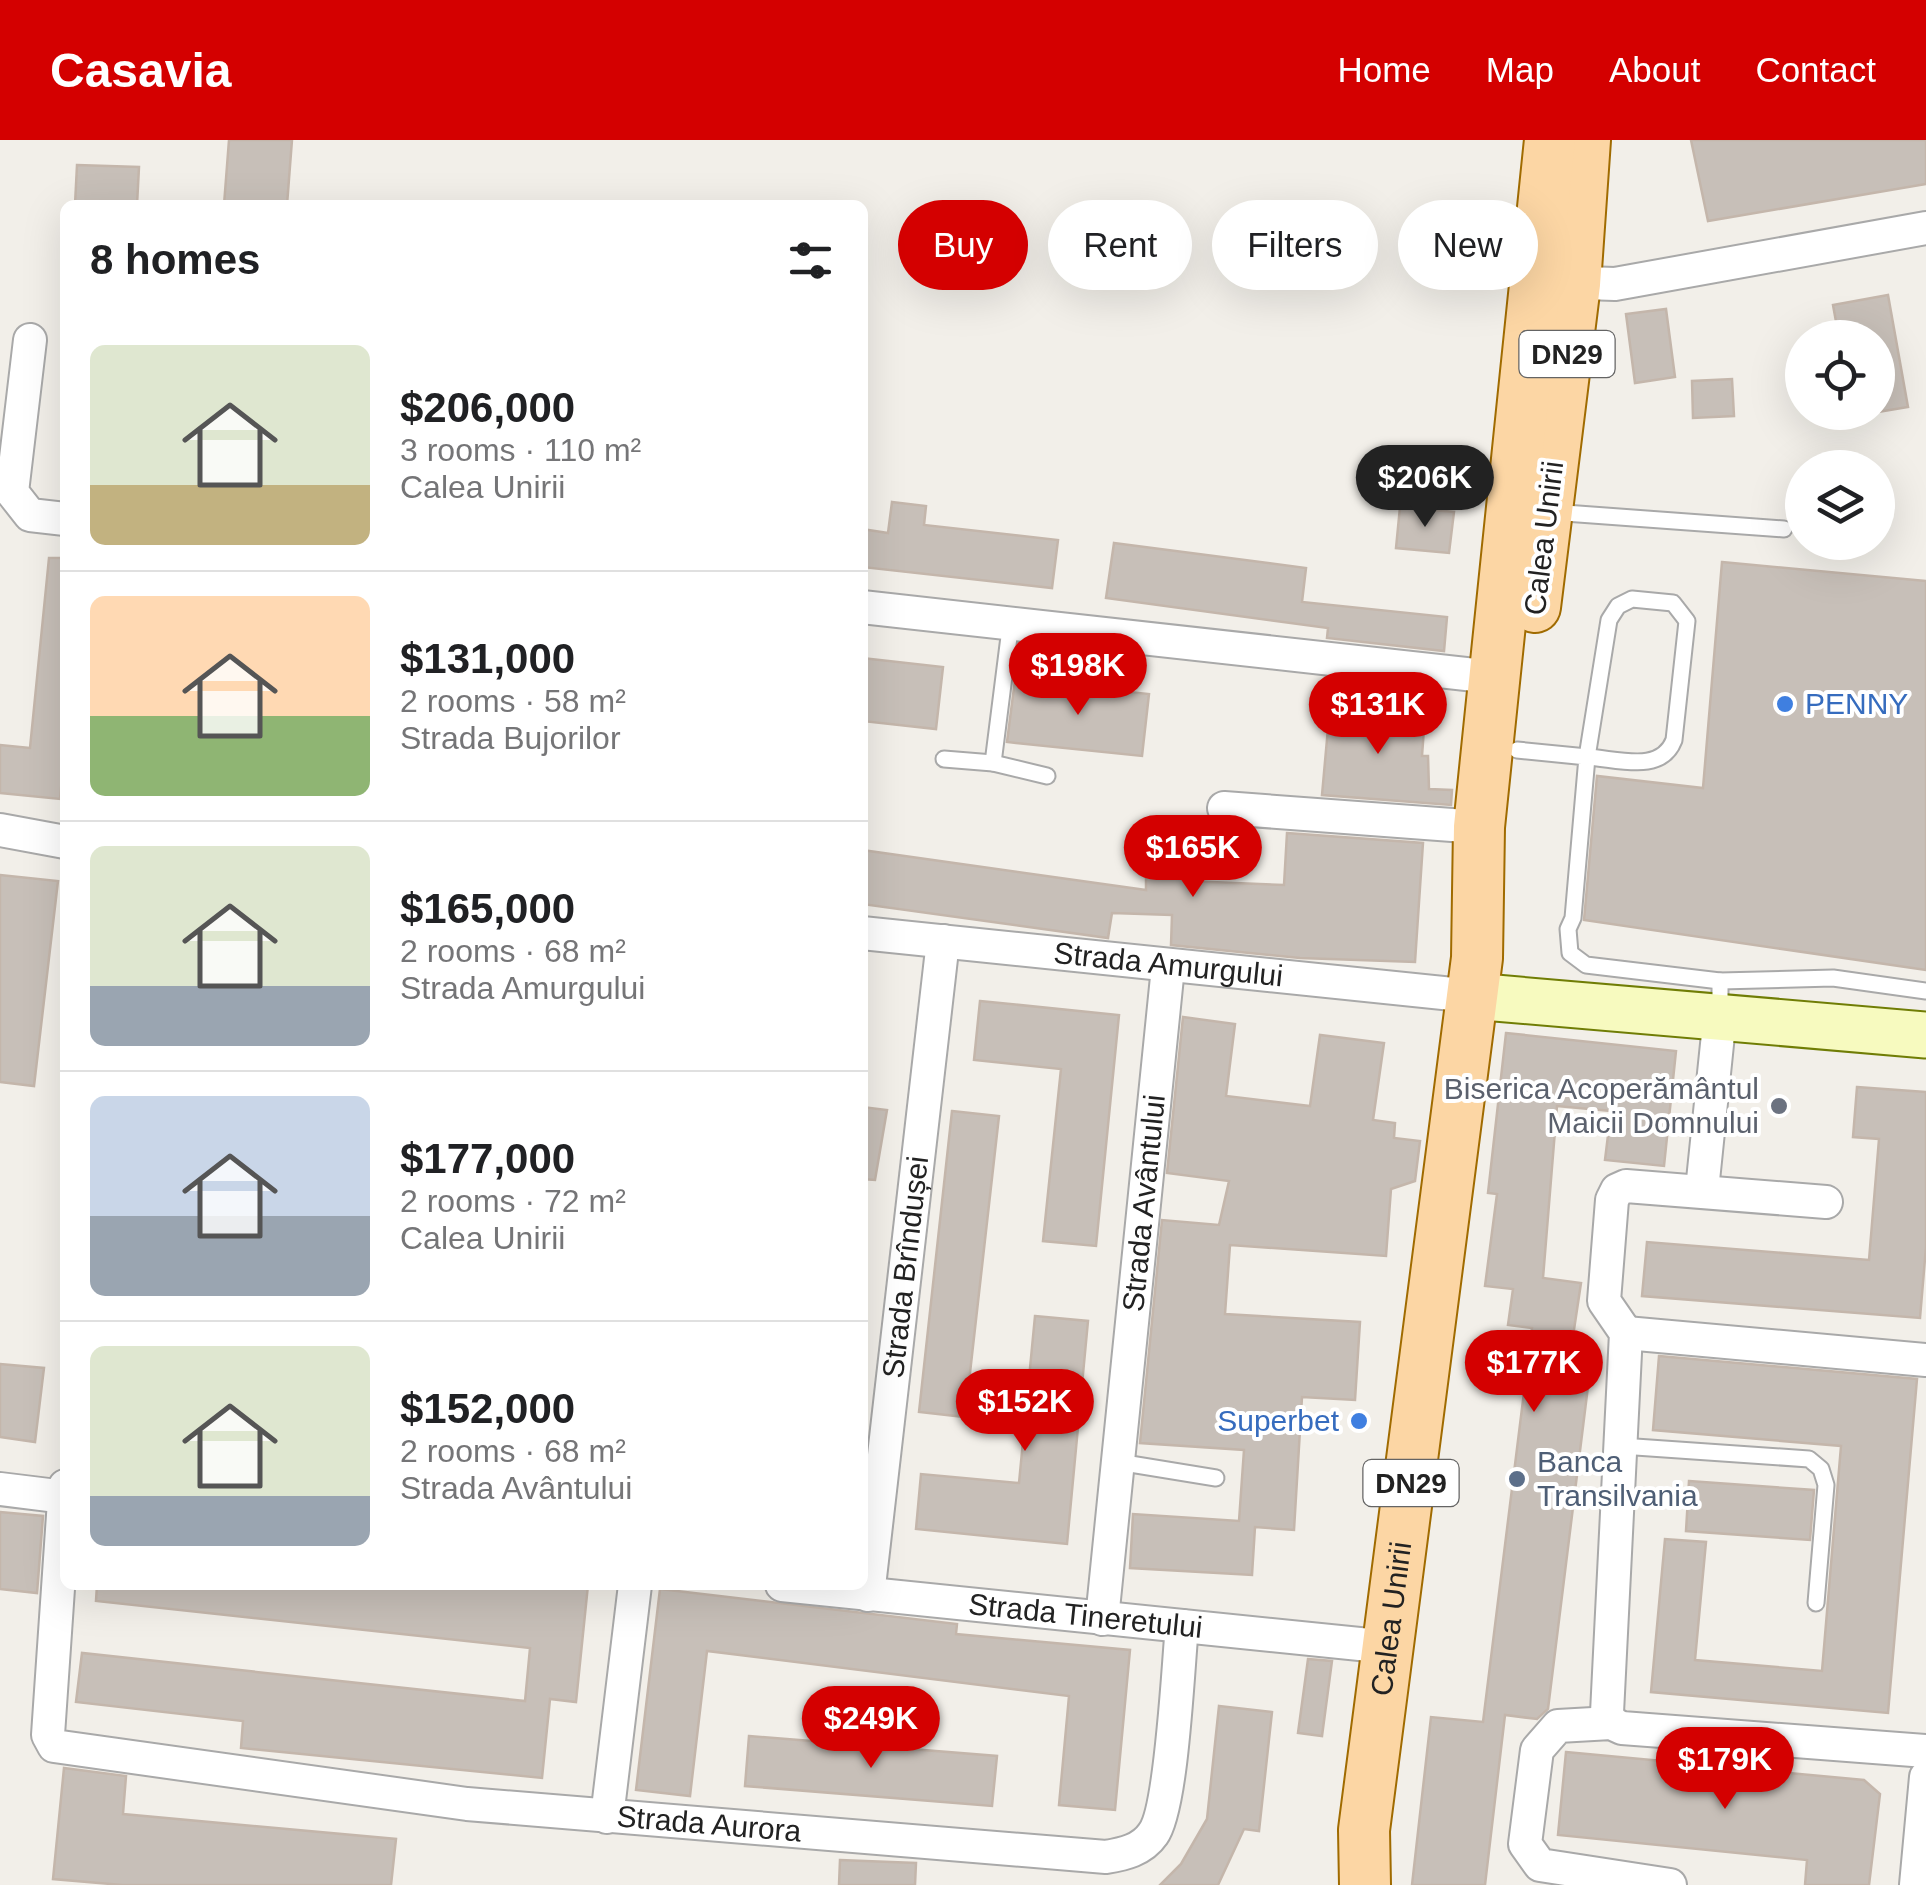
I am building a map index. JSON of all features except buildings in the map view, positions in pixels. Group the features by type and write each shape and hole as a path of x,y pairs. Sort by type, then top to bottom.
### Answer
{"main road":[{"name":"Calea Unirii","path":"1479,933 1504,848 1548,512 1556,282 1550,140"},
{"name":"Calea Unirii","path":"1364,1885 1364,1830 1479,933 1479,827 1493,677 1556,282 1585,140"},
{"name":"Calea Unirii","path":"1346,1885 1364,1830"}],"street":[{"path":"1556,282 1615,284 1926,228"},
{"path":"30,340 12,492 30,516 60,519"},
{"path":"868,607 1493,677"},
{"path":"1224,808 1479,827"},
{"path":"0,830 60,841"},
{"name":"Strada Amurgului","path":"868,934 1472,996"},
{"name":"Strada Brîndușei","path":"868,1595 943,941"},
{"name":"Strada Avântului","path":"1102,1618 1168,967"},
{"path":"1472,996 1720,998 1926,1036"},
{"path":"1702,1190 1720,998"},
{"path":"1612,1723 1607,1713 1626,1333 1604,1301 1617,1190 1626,1186 1702,1190 1826,1202"},
{"path":"1626,1333 1926,1360"},
{"path":"0,1489 60,1496"},
{"name":"Strada Aurora","path":"60,1556 48,1735 54,1746 468,1804 1068,1854 1123,1854 1140,1847 1161,1819 1182,1626"},
{"path":"608,1817 635,1590"},
{"name":"Strada Tineretului","path":"825,1590 1389,1647"},
{"path":"1670,1885 1540,1864 1525,1844 1537,1750 1546,1735 1558,1726 1612,1723 1622,1728 1926,1750"},
{"path":"1916,1885 1926,1776"}],"lane":[{"path":"1548,512 1784,529"},
{"path":"1517,750 1587,757 1658,762 1668,755 1674,740 1686,622 1672,603 1632,599 1618,606 1610,620 1587,757 1574,918 1568,929 1570,954 1586,965 1720,998 1833,978 1926,991"},
{"path":"993,763 1011,621"},
{"path":"944,759 993,763 1048,776"},
{"path":"1620,1446 1809,1459 1821,1469 1826,1485 1816,1603"},
{"path":"1118,1462 1216,1478"}],"place":[{"name":"PENNY","path":"1785,704"},
{"name":"Biserica Acoperământul Maicii Domnului","path":"1779,1106"},
{"name":"Superbet","path":"1359,1421"},
{"name":"Banca Transilvania","path":"1517,1479"}]}
